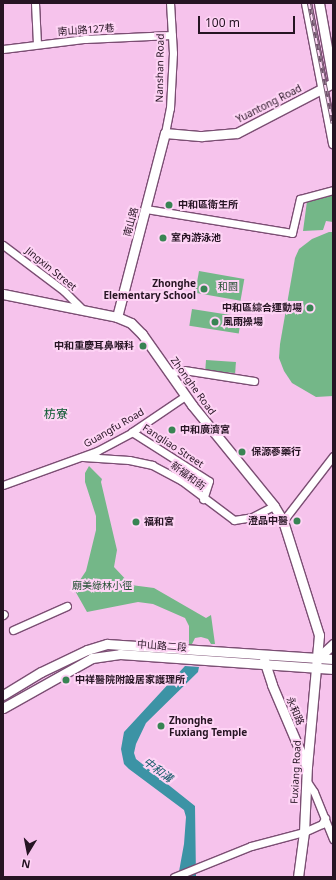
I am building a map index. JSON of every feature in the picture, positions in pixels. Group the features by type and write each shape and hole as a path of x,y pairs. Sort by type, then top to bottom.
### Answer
{"street":[{"path":"35,3 37,44"},
{"name":"Nanshan Road","path":"165,133 172,72 170,3"},
{"path":"306,3 333,143"},
{"path":"318,3 333,82"},
{"name":"南山路127巷","path":"3,49 37,44 172,35"},
{"name":"Yuantong Road","path":"165,133 202,136 237,133 322,90 333,82"},
{"name":"南山路","path":"117,317 146,209 156,162 165,133"},
{"path":"146,209 292,233 300,199 333,190"},
{"name":"Jingxin Street","path":"3,245 64,291 84,311"},
{"name":"Zhonghe Road","path":"3,294 117,317 131,324 142,334 185,396 274,506 283,521 319,631 318,658 316,667"},
{"path":"170,373 184,370 254,381"},
{"name":"Guangfu Road","path":"3,485 83,457 132,432 185,396"},
{"name":"Fangliao Street","path":"132,432 209,481 203,499"},
{"path":"283,521 333,456"},
{"name":"新福和街","path":"83,457 129,460 152,465 172,475 203,499 234,520 252,517 274,506"},
{"path":"14,630 67,606"},
{"name":"中山路二段","path":"3,695 41,672 87,650 107,644 261,652 333,659"},
{"path":"318,658 333,644"},
{"name":"永和路","path":"261,652 272,685 306,766"},
{"name":"中山路二段","path":"3,708 92,658 120,654 333,669"},
{"name":"Fuxiang Road","path":"298,877 304,832 306,766 316,667"},
{"path":"306,780 314,792 333,839"},
{"path":"174,877 251,846 304,832 322,824 325,818"}],"green space":[{"path":"333,192 333,222 326,221 323,230 303,231 307,201"},
{"name":"中和區綜合運動場","path":"329,232 333,232 333,396 316,397 292,383 284,371 279,358 280,344 295,258 299,249 312,239"},
{"name":"和園","path":"199,271 244,279 240,301 195,293"},
{"name":"風雨操場","path":"192,309 241,317 239,334 189,326"},
{"path":"206,360 236,362 235,373 205,371"},
{"name":"廟美綠林小徑","path":"89,466 102,479 101,482 117,550 114,567 131,585 154,588 206,618 211,615 215,644 211,644 208,639 201,637 195,638 192,644 189,644 189,626 185,618 153,604 138,602 87,612 74,589 86,571 96,530 96,516 85,482 85,473"}],"shaded area":[{"path":"185,666 199,667 198,672 146,723 136,744 134,753 136,759 195,806 196,877 178,877 184,844 186,817 184,810 129,769 124,764 121,749 124,732"}],"railway":[{"path":"309,3 333,124"}],"place":[{"name":"中和區衛生所","path":"169,205"},
{"name":"室內游泳池","path":"163,238"},
{"name":"Zhonghe Elementary School","path":"204,289"},
{"name":"中和區綜合運動場","path":"310,308"},
{"name":"風雨操場","path":"215,322"},
{"name":"中和重慶耳鼻喉科","path":"143,346"},
{"name":"中和廣濟宮","path":"172,430"},
{"name":"保源蔘藥行","path":"242,452"},
{"name":"澄品中醫","path":"297,521"},
{"name":"福和宮","path":"136,522"},
{"name":"中祥醫院附設居家護理所","path":"66,680"},
{"name":"Zhonghe Fuxiang Temple","path":"161,726"}],"district":[{"name":"枋寮","path":"56,414"}],"water label":[{"name":"中和溝","path":"158,770"}]}
